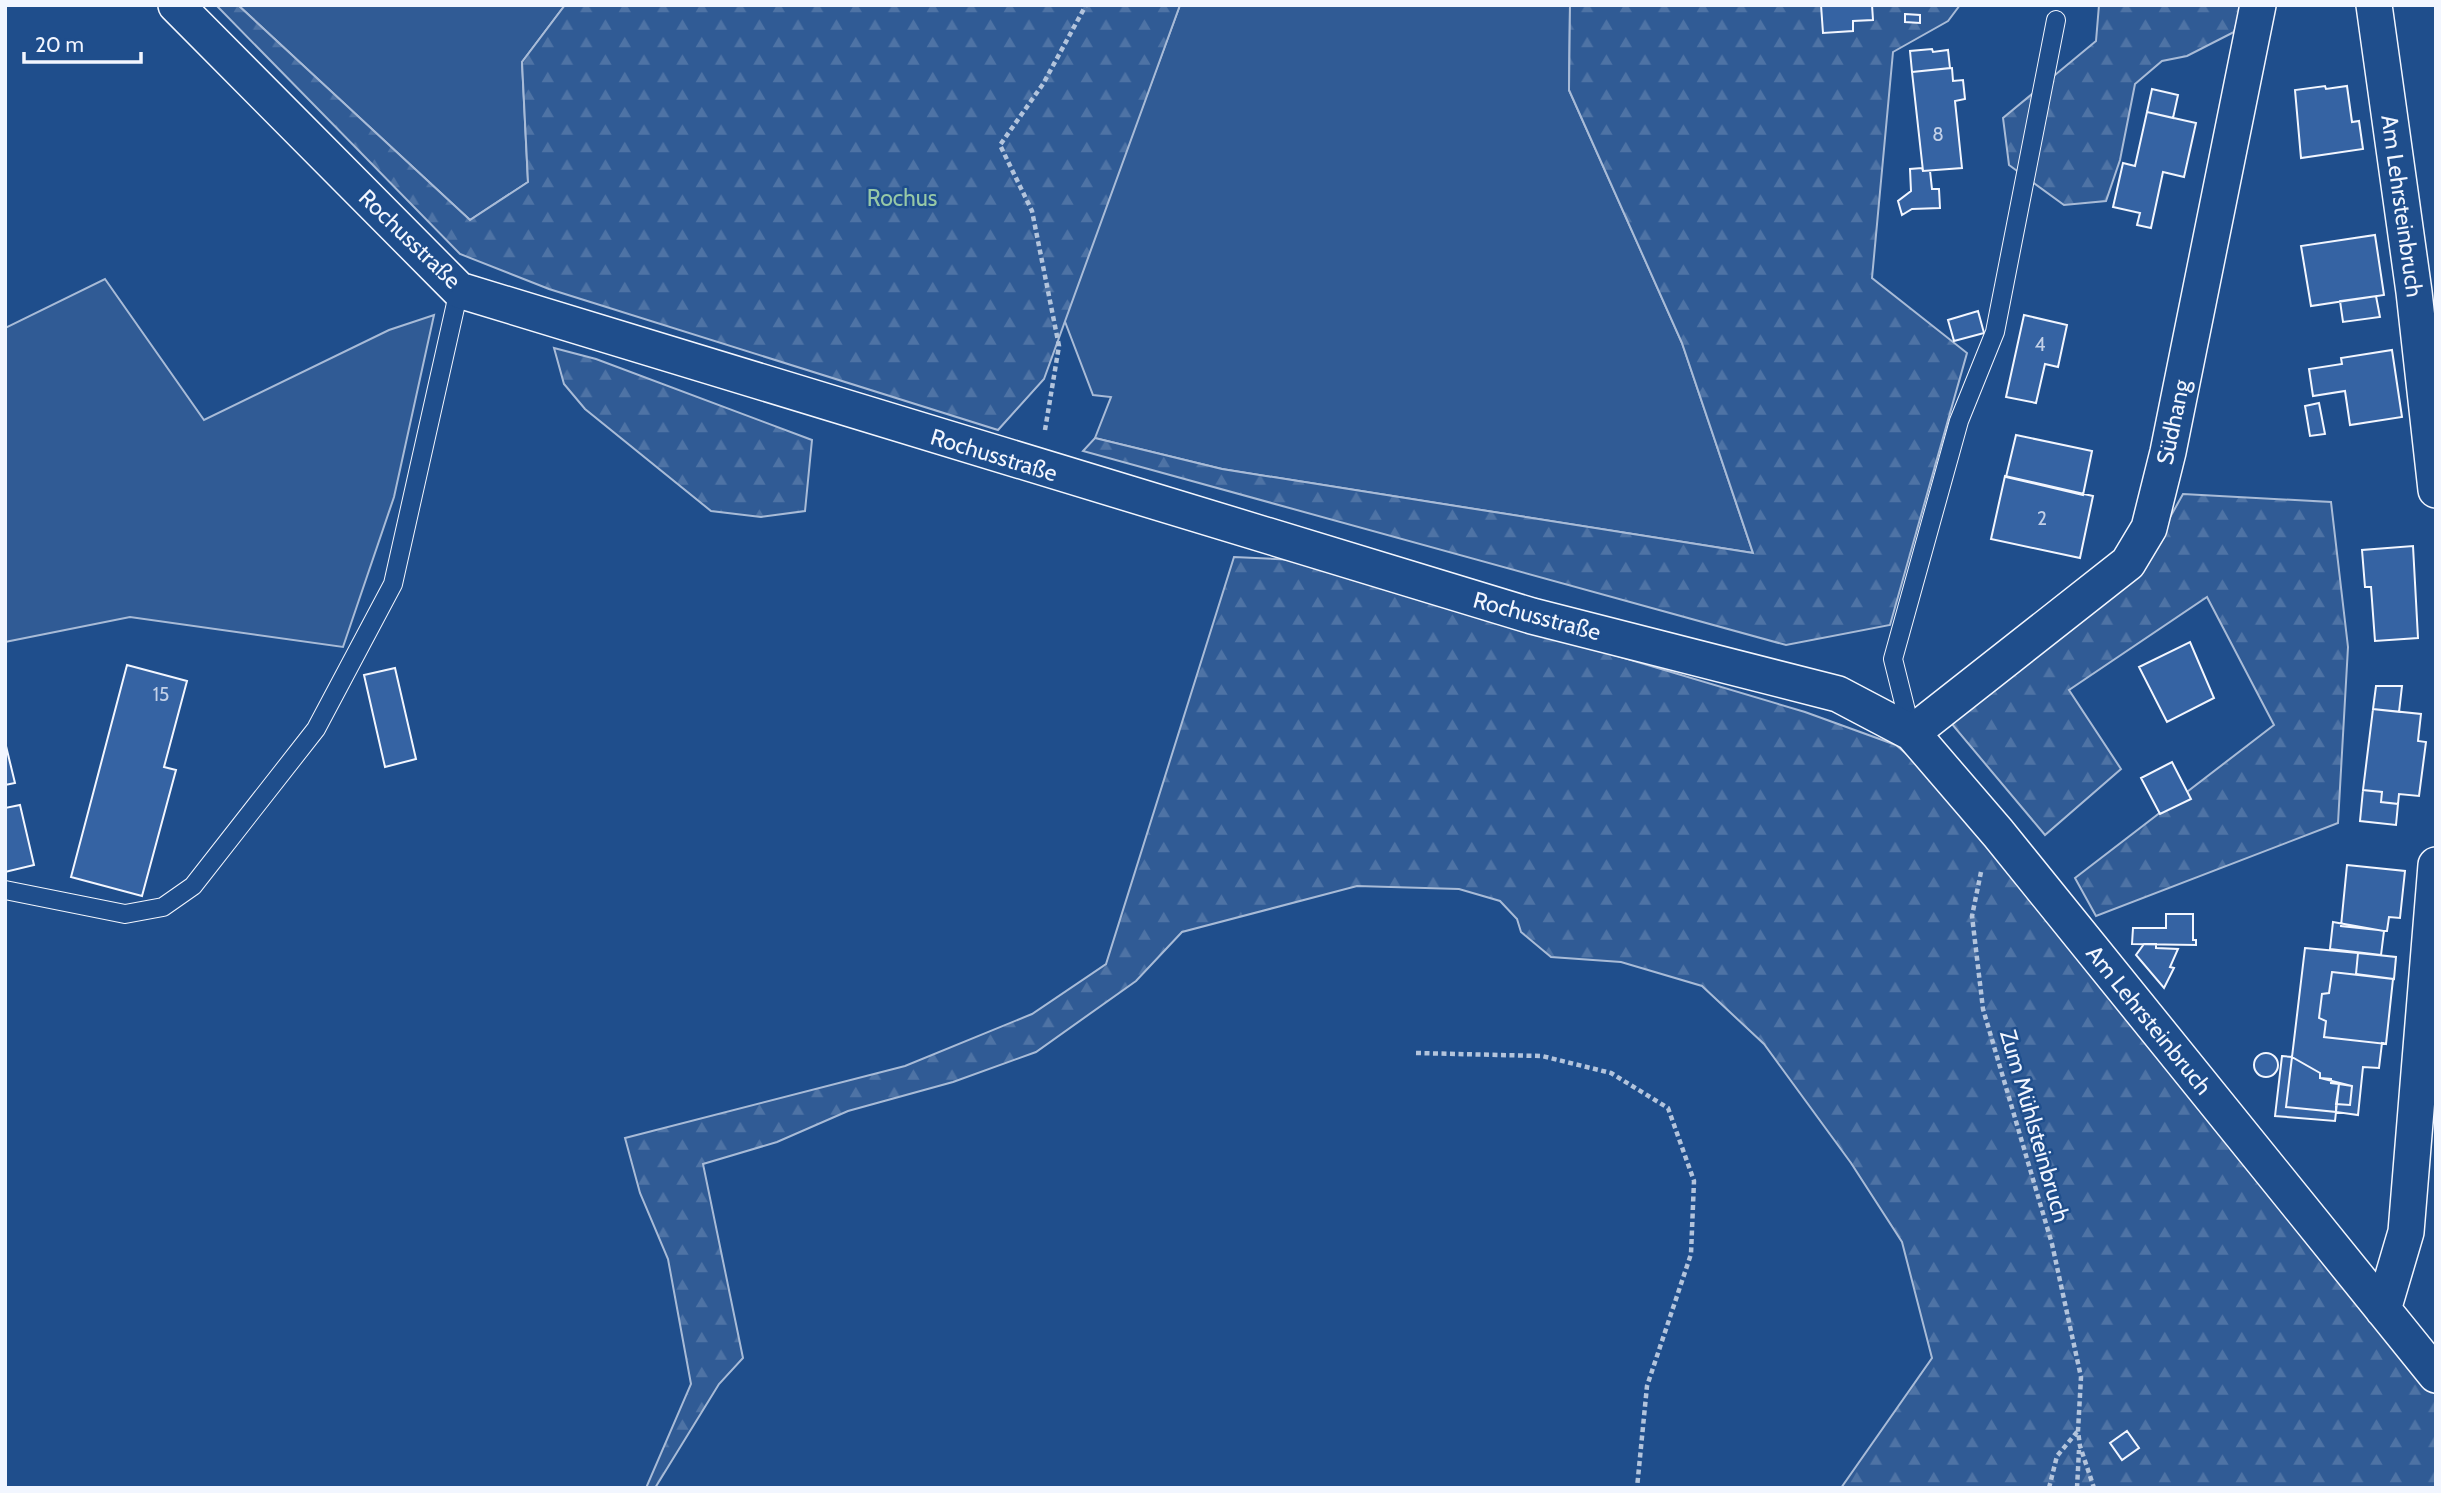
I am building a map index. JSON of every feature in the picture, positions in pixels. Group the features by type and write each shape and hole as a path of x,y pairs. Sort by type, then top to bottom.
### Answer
{"street":[{"name":"Rochusstraße","path":"176,5 459,290 1532,616 1838,694 1912,733"},
{"name":"Südhang","path":"1912,733 2128,563 2149,528 2168,452 2258,5"},
{"name":"Am Lehrsteinbruch","path":"2374,5 2414,292 2436,490"},
{"name":"Am Lehrsteinbruch","path":"1912,733 1998,833 2436,1375"},
{"path":"2382,1310 2406,1232 2436,865"}],"lane":[{"path":"1912,733 1893,659 1959,421 1995,332 2056,20"},
{"path":"5,890 125,914 163,907 193,886 316,729 393,584 459,290"}],"path":[{"path":"1038,468 1059,346 1032,211 1000,145 1043,84 1086,5"},
{"name":"Zum Mühlsteinbruch","path":"1998,833 1984,859 1972,916 1983,1009 2052,1244 2064,1297 2081,1377 2078,1431 2080,1446"},
{"path":"1416,1053 1542,1056 1611,1073 1668,1108 1694,1181 1691,1254 1647,1386 1637,1488"},
{"path":"2049,1488 2057,1456 2078,1431"},
{"path":"2077,1488 2080,1446"},
{"path":"2080,1446 2094,1488"}],"shaded area":[{"path":"238,5 565,5 522,62 528,182 470,220"},
{"path":"1180,5 1570,5 1569,90 1682,343 1753,553 1222,469 1095,438 1111,397 1093,395 1064,319"},
{"path":"105,279 204,420 389,330 434,315 394,497 343,647 130,617 5,642 5,328"}],"green space":[{"name":"Rochus","path":"216,5 238,5 470,220 528,182 522,62 565,5 1180,5 1044,379 998,430 549,289 460,254"},
{"path":"1570,5 1960,5 1948,21 1893,52 1872,278 1967,353 1890,625 1786,645 1083,451 1095,438 1222,469 1753,553 1682,343 1569,90"},
{"path":"2099,5 2242,5 2234,32 2187,56 2162,61 2135,84 2120,160 2106,201 2064,205 2009,165 2003,118 2096,41"},
{"path":"554,348 596,359 812,440 805,511 761,517 711,511 585,409 564,384"},
{"path":"2183,494 2331,502 2348,647 2338,823 2096,916 2075,878 2274,725 2207,597 2069,690 2121,769 2045,835 1951,723 2139,573"},
{"path":"1234,557 1296,560 1805,712 1896,745 1923,768 2436,1395 2436,1488 1841,1488 1932,1358 1902,1242 1851,1163 1764,1044 1702,986 1621,962 1551,957 1521,932 1517,919 1500,901 1459,889 1357,886 1182,932 1136,981 1036,1052 953,1082 848,1111 777,1142 703,1164 743,1358 719,1384 655,1488 646,1488 691,1384 668,1259 640,1193 625,1138 905,1066 1032,1014 1106,964"}],"building":[{"path":"1821,5 1872,5 1873,20 1853,21 1853,31 1823,33"},
{"path":"1905,14 1920,15 1920,23 1905,22"},
{"path":"1932,49 1933,52 1948,50 1950,68 1912,72 1910,51"},
{"path":"1952,68 1953,81 1963,80 1965,99 1955,101 1962,168 1923,171 1912,72"},
{"path":"2325,86 2326,89 2347,86 2352,122 2359,121 2363,149 2301,158 2295,90"},
{"path":"2152,89 2178,95 2173,118 2147,112"},
{"path":"2147,112 2196,123 2184,177 2163,172 2151,228 2137,225 2140,213 2113,207 2123,163 2135,166"},
{"path":"1922,168 1923,171 1930,171 1932,189 1939,189 1940,208 1912,209 1902,215 1898,201 1911,191 1910,169"},
{"path":"2375,235 2384,295 2311,306 2301,246"},
{"path":"2376,296 2380,317 2343,322 2340,301"},
{"path":"1978,311 1984,333 1954,341 1948,320"},
{"path":"2024,315 2067,325 2058,367 2045,364 2036,403 2006,397"},
{"path":"2392,350 2402,417 2350,425 2345,391 2313,396 2309,369 2342,364 2341,358"},
{"path":"2319,403 2325,434 2310,436 2305,406"},
{"path":"2016,435 2092,451 2083,495 2006,477"},
{"path":"2005,476 2093,496 2080,558 1991,539"},
{"path":"2413,546 2418,638 2375,641 2371,587 2365,587 2362,550"},
{"path":"2190,642 2214,698 2167,722 2139,667"},
{"path":"127,665 187,681 164,767 176,770 142,896 71,877"},
{"path":"395,668 416,759 385,767 364,675"},
{"path":"2376,686 2402,686 2399,712 2373,709"},
{"path":"2373,709 2421,714 2418,741 2426,742 2419,796 2399,794 2398,804 2381,802 2382,792 2363,790"},
{"path":"5,742 15,783 5,785"},
{"path":"2172,762 2191,799 2160,814 2141,778"},
{"path":"2363,790 2382,792 2381,802 2398,804 2396,825 2360,821"},
{"path":"20,805 34,865 5,872 5,808"},
{"path":"2347,865 2405,871 2400,918 2389,917 2387,931 2341,926"},
{"path":"2166,914 2193,914 2193,940 2196,940 2196,945 2132,944 2133,928 2166,928"},
{"path":"2333,922 2384,931 2381,955 2330,949"},
{"path":"2144,944 2156,944 2156,948 2178,949 2170,967 2174,968 2164,988 2136,955"},
{"path":"2305,948 2358,953 2356,974 2393,979 2386,1044 2382,1043 2379,1068 2363,1067 2358,1115 2336,1112 2336,1104 2350,1105 2352,1086 2320,1078 2320,1073 2292,1057"},
{"path":"2358,953 2396,957 2394,979 2356,974"},
{"path":"2332,972 2393,979 2386,1044 2324,1037 2326,1021 2319,1018 2322,994 2329,993"},
{"path":"2266,1053 2277,1060 2278,1065 2271,1076 2266,1077 2255,1070 2254,1065 2261,1054"},
{"path":"2282,1056 2292,1057 2286,1107 2336,1112 2335,1121 2275,1116"},
{"path":"2292,1057 2320,1073 2320,1078 2331,1079 2331,1083 2339,1084 2336,1112 2286,1107"},
{"path":"2339,1084 2352,1086 2350,1105 2336,1104"},
{"path":"2127,1431 2139,1448 2122,1460 2110,1443"}]}
